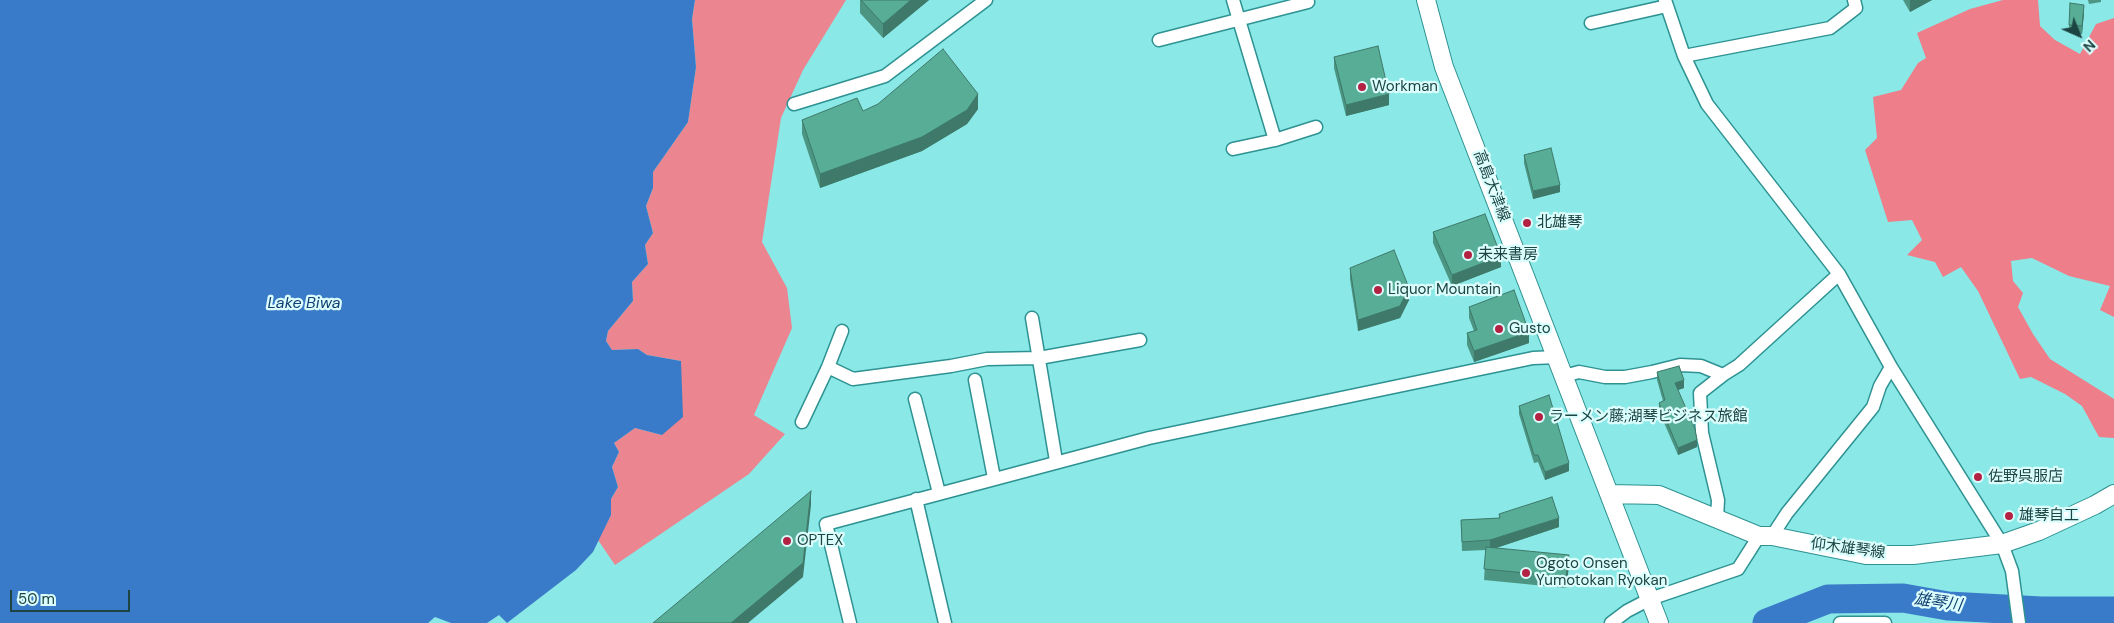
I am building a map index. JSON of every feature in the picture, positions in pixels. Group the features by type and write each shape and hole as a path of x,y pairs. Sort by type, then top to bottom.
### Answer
{"main road":[{"name":"高島大津線","path":"1426,0 1444,67 1558,357 1659,623"},
{"name":"仰木雄琴線","path":"1610,494 1659,495 1765,536 1866,555 1913,555 2002,544 2095,505 2114,494"}],"street":[{"path":"794,104 885,76 986,0"},
{"path":"1233,0 1275,140"},
{"path":"1684,56 1830,28 1856,8 1854,0"},
{"path":"1159,40 1308,2"},
{"path":"1591,23 1666,3 1684,56 1706,104 1839,274 1891,367 2002,544 2012,571 2019,623"},
{"path":"1234,149 1275,140 1316,127"},
{"path":"1717,519 1718,500 1702,433 1700,393 1739,365 1839,274"},
{"path":"1032,318 1056,462"},
{"path":"802,422 828,367 842,331"},
{"path":"828,367 853,380 987,359 1039,358 1140,340"},
{"path":"850,623 826,524 1149,438 1523,360 1558,357"},
{"path":"1564,376 1579,372 1605,377 1625,377 1680,365 1701,366 1723,375"},
{"path":"1612,623 1627,611 1650,599 1738,569 1787,513 1873,407 1880,386 1891,367"},
{"path":"975,380 994,478"},
{"path":"915,399 939,493"},
{"path":"916,499 945,623"},
{"path":"1840,623 1885,623"}],"shaded area":[{"path":"695,0 846,0 803,70 781,118 762,242 787,288 792,328 754,415 785,434 749,474 615,565 598,540 611,515 611,499 618,487 612,467 619,452 614,443 635,428 662,435 681,361 647,355 638,349 612,350 606,341 608,331 633,301 632,282 648,264 645,245 653,233 646,206 653,188 653,172 688,122 696,67 692,19"},
{"path":"2003,0 2038,0 2040,26 2055,40 2080,54 2096,24 2114,18 2114,317 2100,310 2110,286 2069,276 2032,258 2011,261 2013,281 2023,293 2018,307 2050,359 2114,399 2114,438 2099,437 2082,406 2065,394 2031,377 2020,379 1978,291 1961,267 1943,277 1935,262 1907,255 1922,240 1912,220 1888,222 1865,150 1877,138 1873,97 1901,90 1918,63 1926,58 1917,33 1970,9"}],"water":[{"name":"Lake Biwa","path":"0,0 695,0 692,19 696,67 688,122 653,172 653,188 646,206 653,233 645,245 648,264 632,282 633,301 608,331 606,341 612,350 638,349 647,355 681,361 683,417 662,435 635,428 614,443 619,452 612,467 618,487 611,499 611,515 593,552 576,570 507,623 499,615 487,623 451,623 435,617 428,623 0,623"}],"building":[{"path":"861,0 911,0 883,24"},
{"path":"2070,3 2084,5 2082,26 2069,25"},
{"name":"Workman","path":"1378,46 1389,94 1346,105 1334,57"},
{"path":"943,49 978,94 967,110 922,137 820,174 802,120 857,98 863,111 878,104"},
{"path":"1551,148 1560,185 1533,191 1524,155"},
{"name":"未来書房","path":"1485,214 1501,256 1452,275 1433,232"},
{"name":"Liquor Mountain","path":"1394,250 1409,288 1400,306 1358,320 1350,268"},
{"name":"Gusto","path":"1514,290 1529,332 1474,351 1467,333 1477,330 1469,307"},
{"path":"1679,366 1684,380 1675,383 1695,429 1697,440 1678,448 1659,403 1665,400 1657,372"},
{"path":"1549,395 1569,463 1545,472 1538,455 1534,455 1519,406"},
{"name":"OPTEX","path":"811,491 803,563 731,623 653,623"},
{"path":"1552,497 1559,518 1490,540 1462,542 1461,520 1500,518 1499,514"},
{"path":"1486,547 1569,555 1566,577 1484,569"}],"waterway":[{"name":"雄琴川","path":"1767,623 1828,599 1903,598 1948,606 2041,611 2114,611"}],"place":[{"name":"Workman","path":"1362,87"},
{"name":"北雄琴","path":"1527,223"},
{"name":"未来書房","path":"1468,255"},
{"name":"Liquor Mountain","path":"1378,290"},
{"name":"Gusto","path":"1499,329"},
{"name":"ラーメン藤;湖琴ビジネス旅館","path":"1539,417"},
{"name":"佐野呉服店","path":"1978,477"},
{"name":"雄琴自工","path":"2009,516"},
{"name":"OPTEX","path":"787,541"},
{"name":"Ogoto Onsen Yumotokan Ryokan","path":"1526,573"}]}
